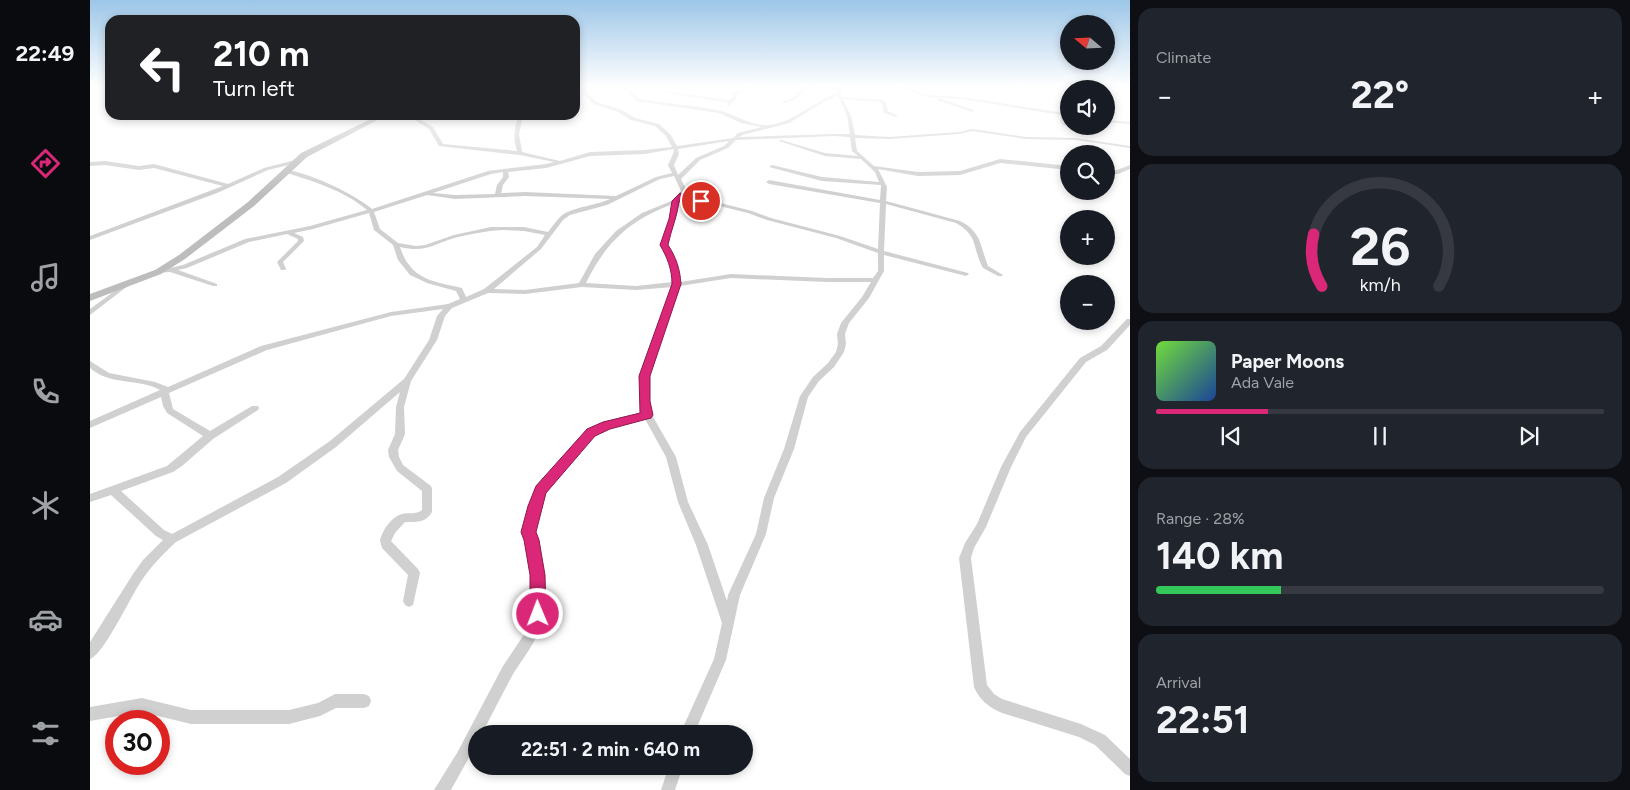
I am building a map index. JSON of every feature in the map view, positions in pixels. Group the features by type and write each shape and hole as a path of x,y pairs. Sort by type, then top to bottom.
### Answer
{"street":[{"path":"90,298 158,272 182,257 251,204 295,162 328,142 370,122"},
{"path":"420,122 430,128 442,144 485,151 520,153 562,162"},
{"path":"517,122 515,134 520,153"},
{"path":"582,285 594,259 612,237 648,213 676,201 683,195 684,191 671,165 676,154 676,148 668,135 657,125 644,122"},
{"path":"744,122 770,127"},
{"path":"90,425 264,348 391,314 449,306 487,291 539,248 548,234 568,214 605,204 658,178 677,176 698,159 726,147 740,134 787,122"},
{"path":"691,725 720,660 727,620 734,595 761,534 769,498 789,449 804,396 840,352 842,344 841,334 845,323 854,314 880,270 881,226 884,203 883,184 873,167 855,151 848,122"},
{"path":"1116,122 1130,123"},
{"path":"158,272 184,267 247,240 311,228 426,194 490,172 537,168 590,154 644,152 736,139 852,135 890,138 975,130 1026,138 1085,140 1130,147"},
{"path":"774,138 825,154 861,158"},
{"path":"90,238 229,186 266,169 295,162"},
{"path":"873,167 918,174 960,173 1000,162 1060,167"},
{"path":"90,164 106,163 142,168 154,166 229,186"},
{"path":"772,167 822,179 883,184"},
{"path":"1115,172 1130,167"},
{"path":"497,196 500,185 506,177 505,170"},
{"path":"286,172 308,178 356,199 370,211 376,230 396,244 417,250 454,236 490,228 521,227 548,234"},
{"path":"769,182 884,203 962,224 977,238 985,266 1000,275"},
{"path":"426,194 455,197 525,194 618,198"},
{"path":"683,195 838,236 881,252 966,274"},
{"path":"676,201 673,219 664,245 670,255 676,273 677,284 644,376 644,401 647,415 670,457 683,502 702,545 727,620"},
{"path":"283,269 280,262 301,241 301,238 288,233"},
{"path":"396,244 400,260 412,274 429,282 458,290 464,299"},
{"path":"171,270 215,285"},
{"path":"487,291 525,292 582,285 636,288 731,276 875,280"},
{"path":"90,313 127,284"},
{"path":"90,654 144,566 161,547 172,539 282,480 333,444 407,381 433,340 435,329 441,316 449,306"},
{"path":"1130,321 1119,330 1103,349 1083,360 1023,435 1006,467 989,511 969,546 965,558 981,687 986,696 993,703 1081,731 1100,740 1130,769"},
{"path":"90,364 96,370 112,376 159,386 166,391"},
{"path":"407,381 400,407 400,434 394,450 394,457 400,468 427,489 427,512 421,517 404,518 386,536 385,541 386,545 414,573 409,601"},
{"path":"166,391 167,406 170,411 210,436"},
{"path":"90,498 114,491 175,466 210,436 255,408"},
{"path":"441,790 462,758 508,671 532,633 535,624 539,603 538,575 532,540 528,532 534,506 541,490 591,432 607,425 647,415"},
{"path":"114,491 153,527 172,539"},
{"path":"90,714 142,705 191,717 289,717 320,709 335,701 364,700"},
{"path":"668,790 673,775"}],"route":[{"path":"538,614 538,575 532,540 528,532 534,506 541,490 550,478 591,432 607,425 647,415 644,401 644,376 677,284 676,273 670,255 664,245 665,239 671,226 676,201 683,195 701,201"}]}
